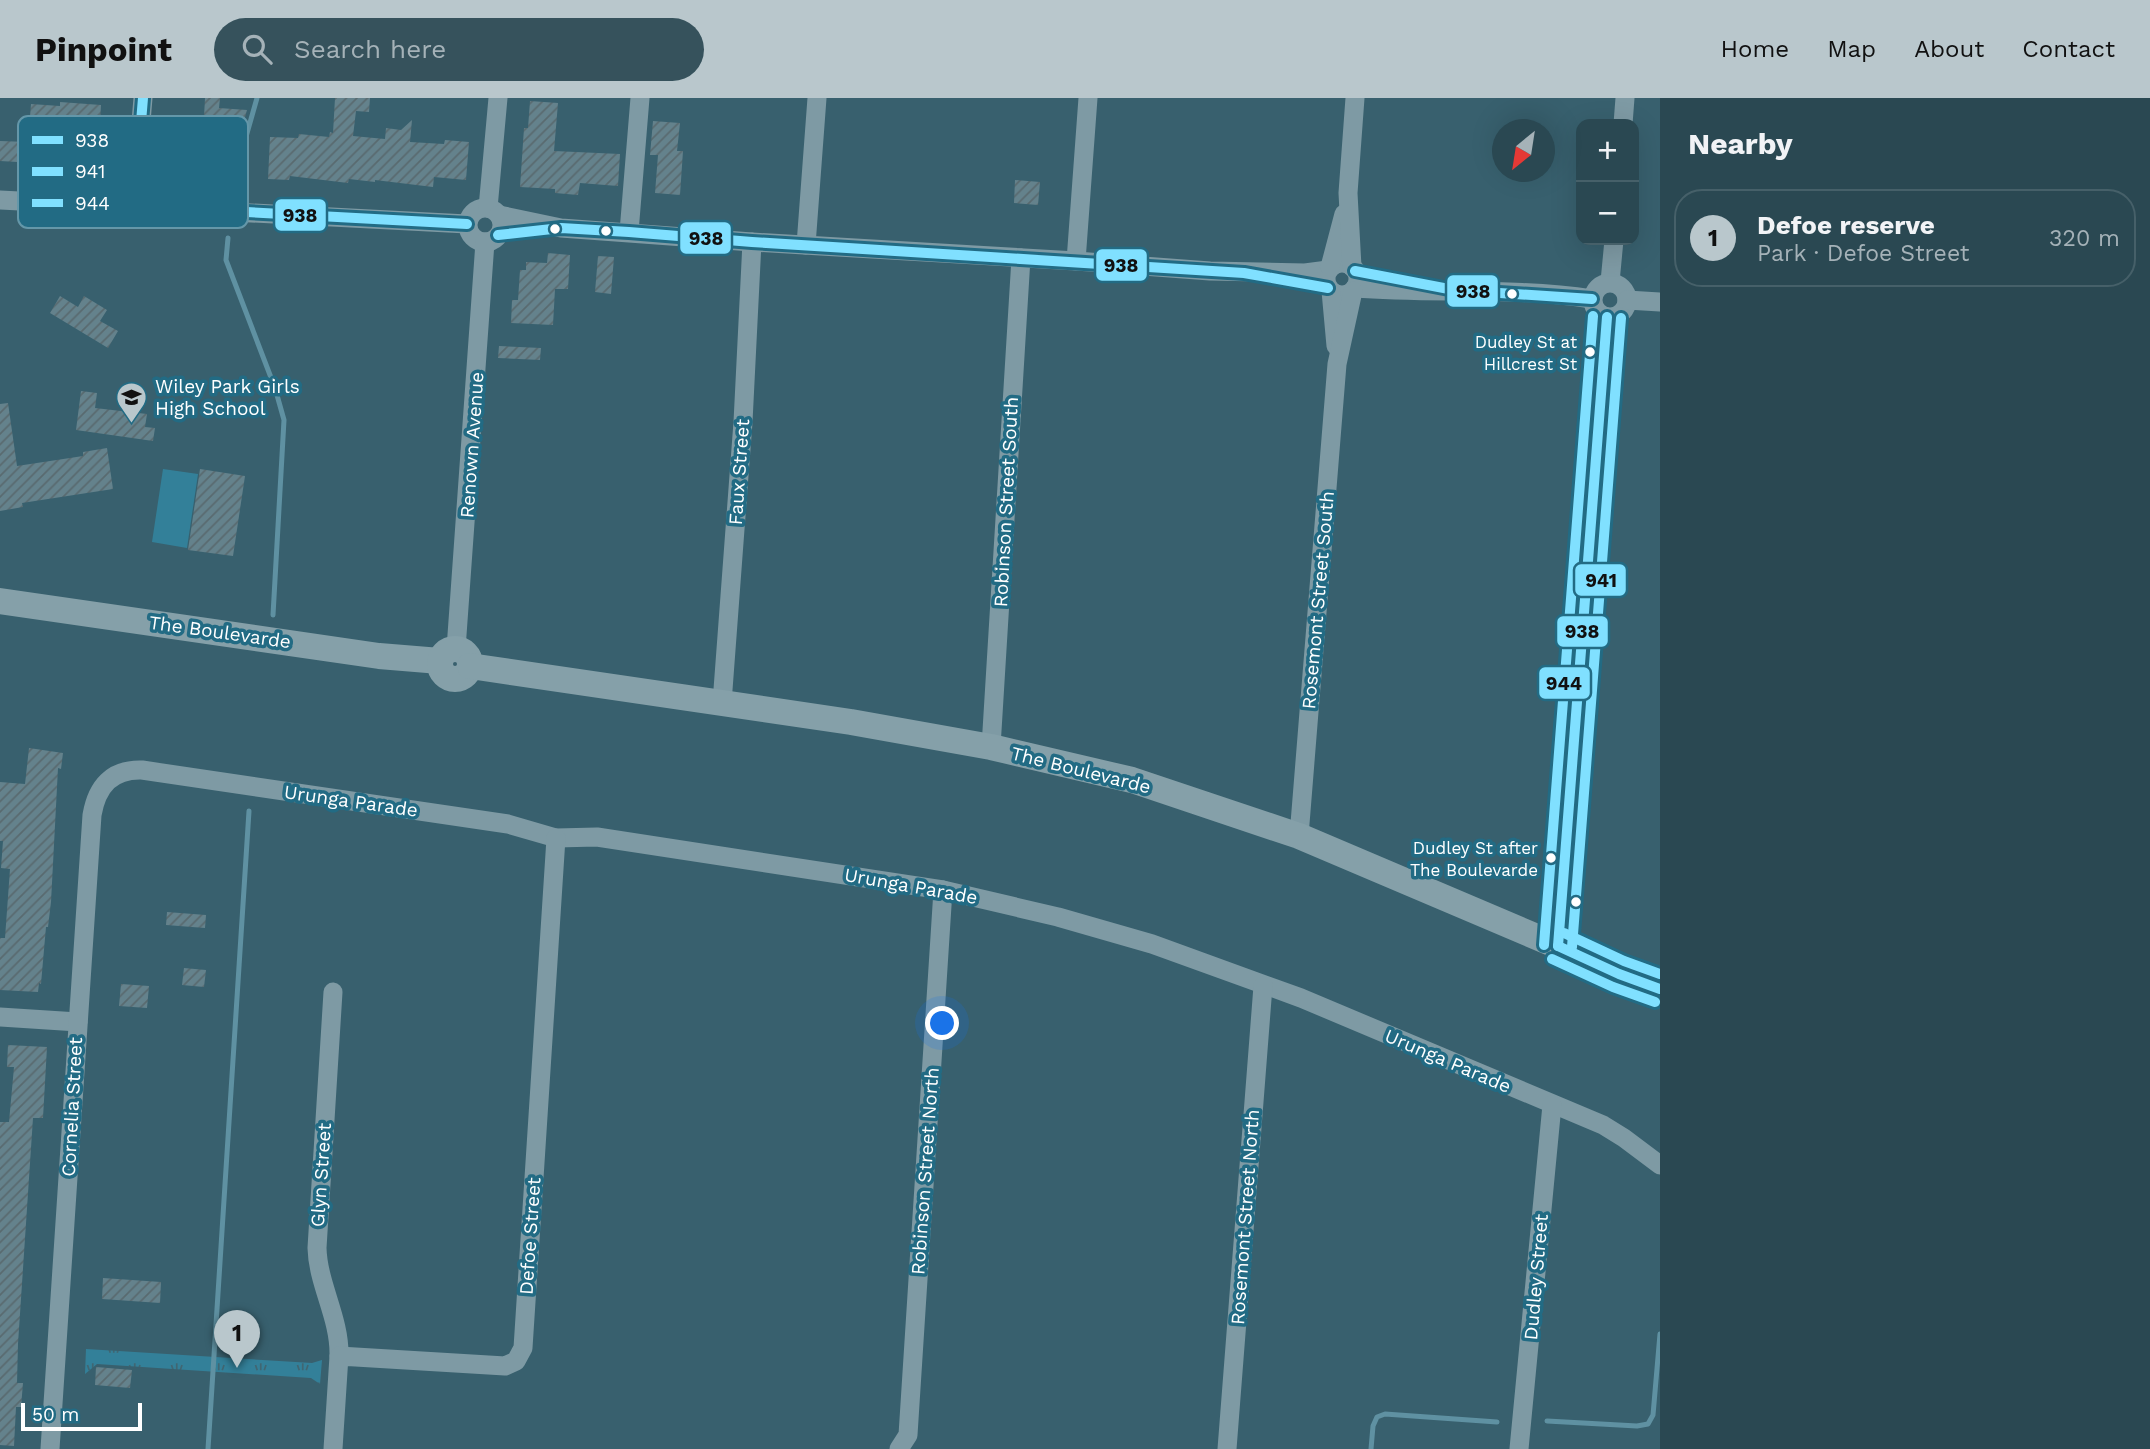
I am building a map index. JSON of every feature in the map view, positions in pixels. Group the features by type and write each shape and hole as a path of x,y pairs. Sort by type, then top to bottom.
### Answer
{"street":[{"path":"142,116 143,98"},
{"path":"492,239 502,225 493,211 498,98"},
{"path":"629,232 640,98"},
{"path":"806,245 817,98"},
{"path":"1076,261 1088,98"},
{"name":"Rosemont Street South","path":"1299,836 1337,364 1354,279 1348,193 1355,98"},
{"path":"1623,119 1625,98"},
{"name":"Rosemont Street South","path":"1337,364 1329,279 1348,193"},
{"path":"0,200 18,201"},
{"path":"561,228 480,241 470,235 467,224 472,213 482,208 561,228 1329,279 1341,295 1354,279"},
{"path":"248,212 467,224"},
{"name":"Renown Avenue","path":"455,659 492,239"},
{"name":"Faux Street","path":"722,703 743,422 752,242"},
{"path":"1610,282 1614,245"},
{"name":"Robinson Street South","path":"990,747 1021,258"},
{"path":"1329,279 1340,263 1354,279 1454,290 1592,299"},
{"path":"1610,282 1621,286 1627,300 1619,315 1607,317 1597,311 1592,299 1598,287 1610,282"},
{"path":"1627,300 1660,302"},
{"path":"1558,946 1607,317"},
{"name":"The Boulevarde","path":"0,601 379,656 455,659 990,747 1132,780 1299,836 1619,974 1660,989"},
{"name":"Urunga Parade","path":"117,775 135,770 508,824 556,838 597,837 943,890 1058,917 1152,944 1301,998 1603,1125 1660,1165"},
{"name":"Cornelia Street","path":"50,1449 92,814 97,793 117,775"},
{"name":"Defoe Street","path":"339,1356 505,1366 512,1364 521,1354 524,1344 556,838"},
{"name":"Robinson Street North","path":"899,1449 908,1436 943,890"},
{"name":"Rosemont Street North","path":"1227,1449 1263,986"},
{"name":"Glyn Street","path":"333,992 317,1248 336,1323 339,1356"},
{"path":"0,1017 78,1022"},
{"name":"Dudley Street","path":"1519,1449 1552,1105"},
{"path":"332,1449 339,1356"}],"green space":[{"path":"163,469 198,474 187,548 152,542"},
{"path":"86,1349 312,1363 322,1360 320,1384 311,1378 97,1364 85,1374"}],"building":[{"path":"205,98 220,98 219,108 247,110 245,116 204,116"},
{"path":"335,98 370,98 369,112 356,111 353,136 385,139 386,128 401,130 412,120 410,142 469,142 466,180 434,177 433,187 375,180 349,179 348,183 290,176 289,180 268,179 270,137 298,138 299,134 329,137 330,132 333,133"},
{"path":"530,101 558,103 554,151 620,154 618,186 580,183 578,195 555,193 555,189 520,187 524,128 528,128"},
{"path":"60,102 101,105 100,116 30,116 31,104 60,106"},
{"path":"653,121 680,123 677,151 683,151 680,195 655,193 658,155 650,155"},
{"path":"0,141 18,142 18,162 0,161"},
{"path":"1015,180 1040,182 1038,205 1014,203"},
{"path":"548,253 570,255 568,289 555,289 553,325 511,323 512,300 518,300 520,270 526,270 526,262 547,263"},
{"path":"598,256 614,257 611,294 595,292"},
{"path":"60,296 78,307 84,296 107,310 100,321 118,331 108,348 50,313"},
{"path":"499,346 541,348 540,360 498,358"},
{"path":"81,391 97,393 95,408 147,414 145,427 155,428 153,441 76,430"},
{"path":"8,403 17,466 83,456 83,452 107,448 113,489 22,503 23,507 0,511 0,404"},
{"path":"200,469 245,476 233,556 188,550"},
{"path":"29,748 63,753 61,769 58,768 51,902 38,992 0,990 0,938 5,938 10,869 1,868 3,841 0,841 0,782 25,784"},
{"path":"167,912 206,915 205,928 166,925"},
{"path":"184,968 206,970 204,987 182,985"},
{"path":"121,984 149,986 147,1008 119,1006"},
{"path":"8,1045 47,1047 43,1118 33,1118 18,1344 17,1383 23,1383 21,1407 16,1407 14,1446 0,1445 0,1122 9,1122 14,1067 7,1067"},
{"path":"103,1278 161,1282 160,1303 102,1299"},
{"path":"96,1367 132,1370 130,1388 95,1385"}],"waterway":[{"path":"248,130 257,98"},
{"path":"228,238 226,260 275,388 284,420 273,615"},
{"path":"208,1449 249,811"},
{"path":"1547,1421 1637,1426 1648,1424 1653,1415 1660,1334"},
{"path":"1371,1449 1373,1426 1377,1417 1385,1414 1497,1422"}],"transit line":[{"name":"938","path":"142,116 143,98"},
{"name":"938","path":"248,212 467,224"},
{"name":"938","path":"498,235 561,228 629,232 1244,273 1328,288"},
{"name":"938","path":"1355,271 1454,290 1592,299"},
{"name":"944","path":"1544,945 1593,316"},
{"name":"938","path":"1558,946 1607,317"},
{"name":"941","path":"1572,947 1621,318"},
{"name":"944","path":"1564,933 1624,961 1660,974"},
{"name":"938","path":"1558,946 1619,974 1660,989"},
{"name":"941","path":"1552,959 1613,987 1655,1002"}],"place":[{"name":"Dudley St at Hillcrest St","path":"1590,352"},
{"name":"Wiley Park Girls High School","path":"132,424"},
{"name":"Dudley St after The Boulevarde","path":"1551,858"},
{"name":"Defoe reserve","path":"237,1368"}]}
